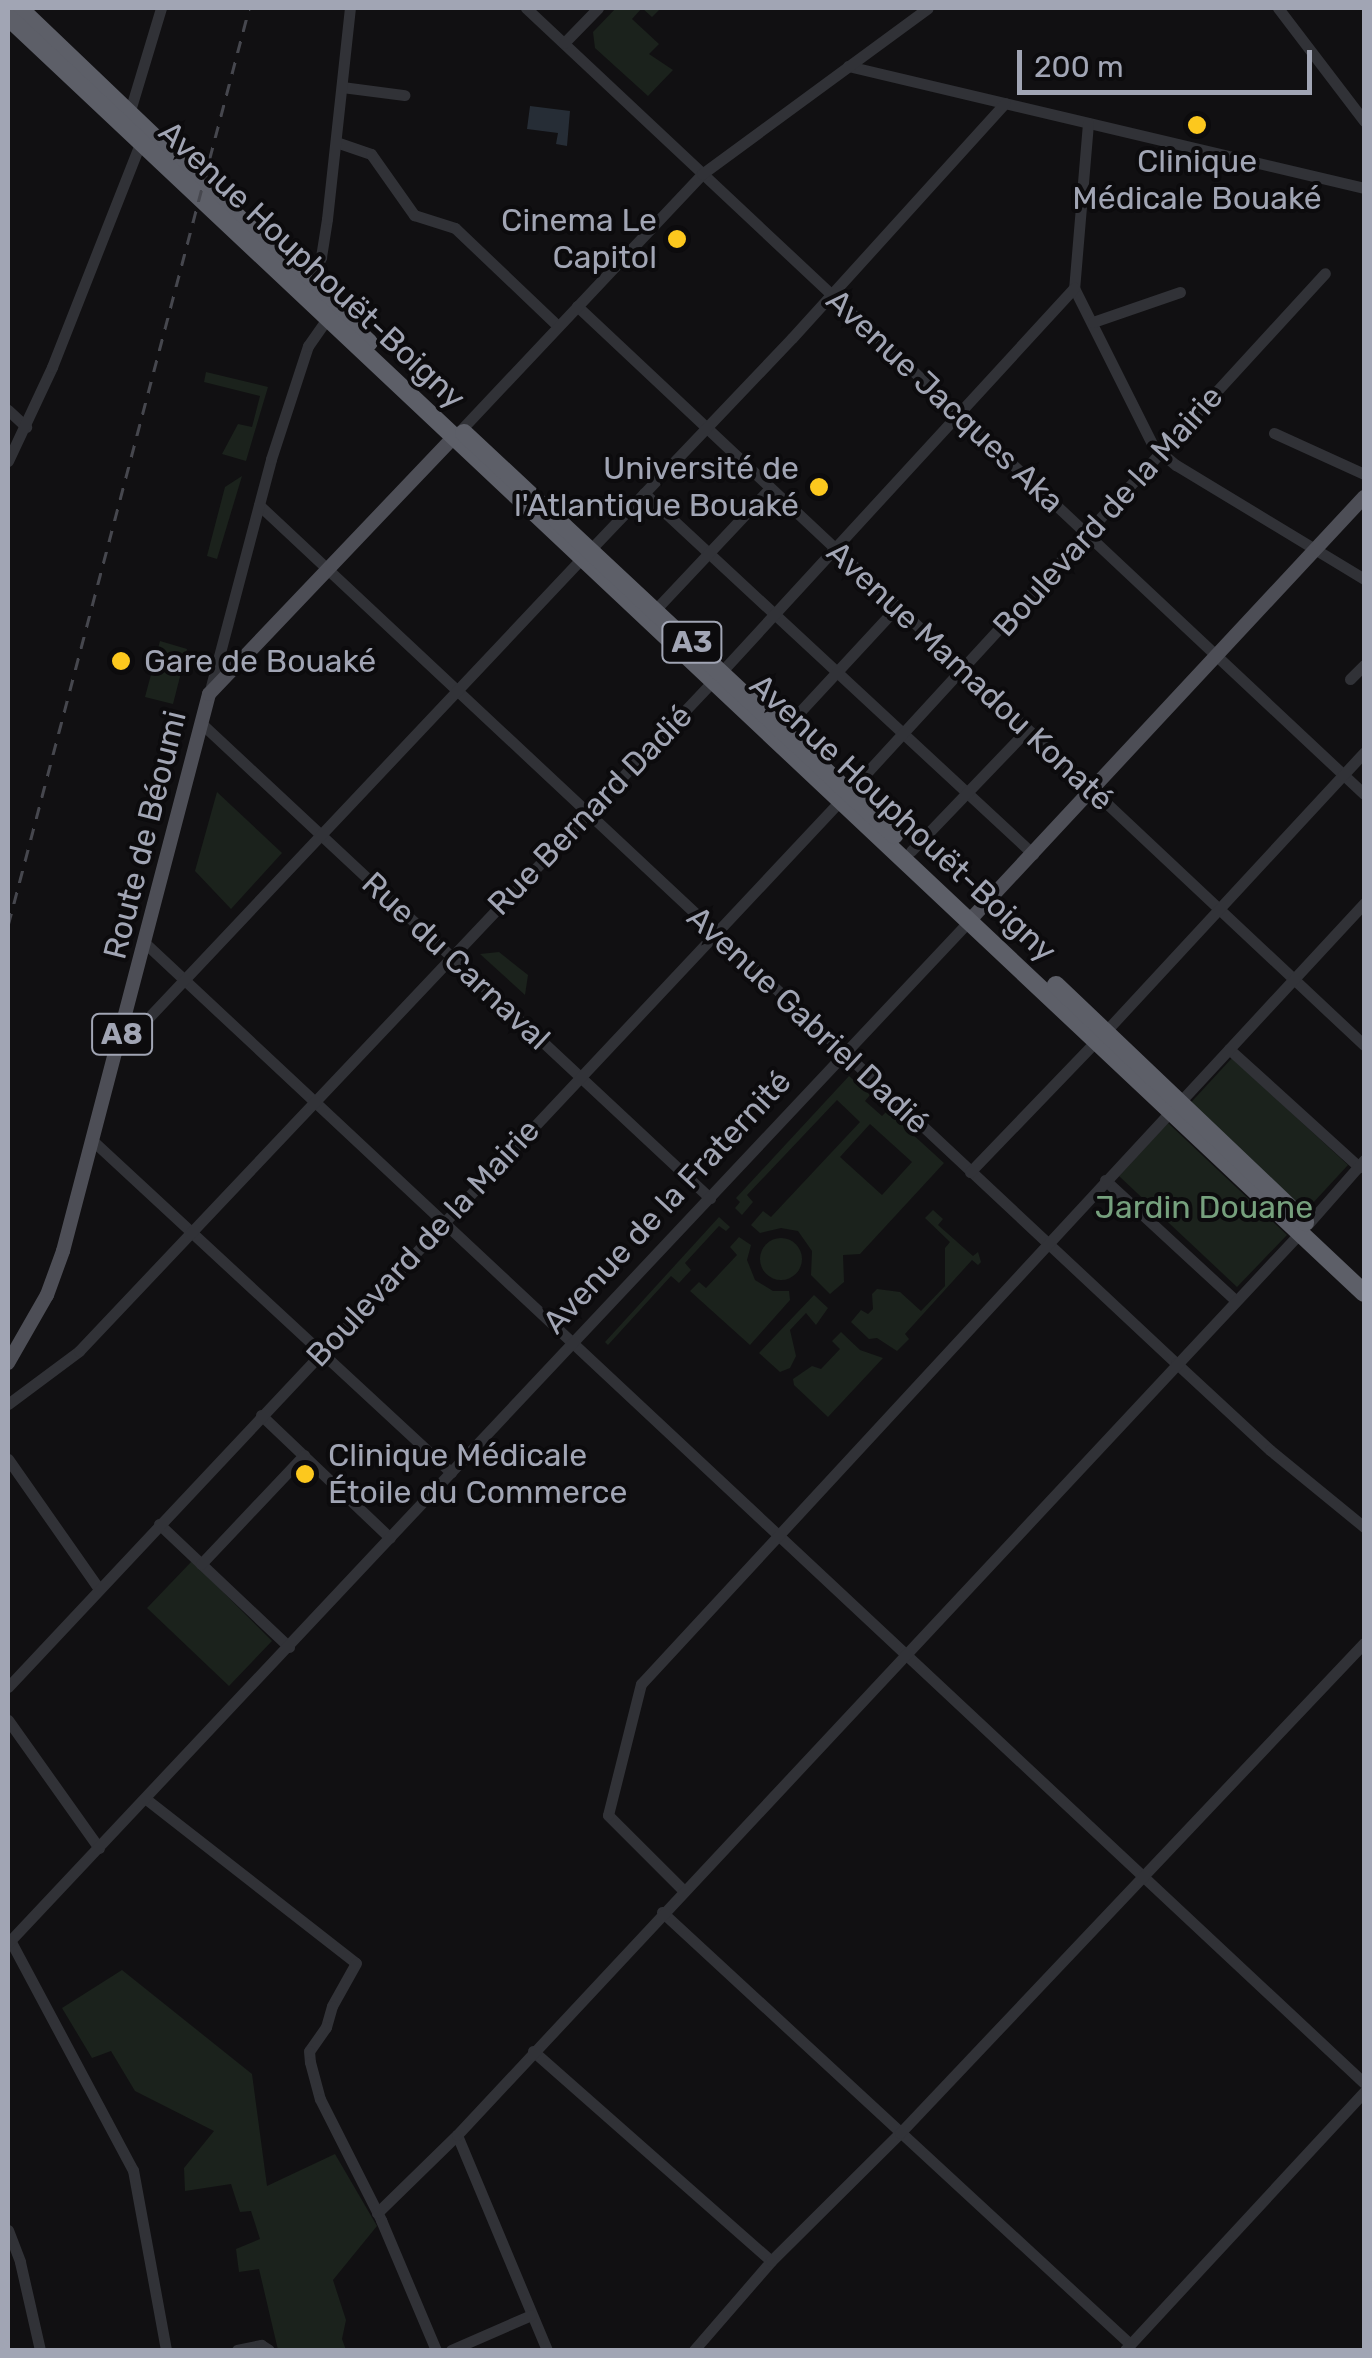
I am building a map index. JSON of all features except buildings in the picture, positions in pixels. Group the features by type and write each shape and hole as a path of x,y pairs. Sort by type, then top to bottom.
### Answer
{"highway":[{"name":"Avenue Houphouët-Boigny","path":"19,8 308,283 456,435"},
{"name":"Avenue Houphouët-Boigny","path":"8,17 326,319 587,553 1102,1036 1304,1229 1364,1293"},
{"name":"Avenue Houphouët-Boigny","path":"587,553 656,609 718,676 783,730 845,796 911,851 974,916"},
{"name":"Avenue Houphouët-Boigny","path":"1304,1229 1364,1277"}],"main road":[{"name":"Route de Béoumi","path":"8,1363 47,1295 93,1142 209,694 456,435"},
{"name":"Avenue de la Fraternité","path":"974,916 1364,497"}],"street":[{"path":"129,114 162,8"},
{"path":"308,283 324,242 350,13 358,8"},
{"name":"Avenue Jacques Aka","path":"526,8 1364,794"},
{"path":"564,43 598,8"},
{"name":"Route de Béoumi","path":"456,435 702,174 928,8"},
{"path":"1278,8 1364,121"},
{"path":"848,66 1364,188"},
{"path":"342,86 404,95"},
{"path":"116,1051 832,295 1005,104"},
{"path":"1088,123 1074,288 1159,453 1364,579"},
{"path":"336,142 371,154 409,210 455,228 558,326"},
{"path":"8,462 140,144"},
{"name":"Boulevard de la Mairie","path":"8,1687 963,671 1325,272"},
{"name":"Rue Bernard Dadié","path":"8,1404 79,1352 313,1100 718,676 1074,288"},
{"path":"1093,322 1180,292"},
{"name":"Avenue Mamadou Konaté","path":"577,306 1364,1045"},
{"path":"209,694 259,506 308,346 326,319"},
{"path":"8,410 26,426"},
{"path":"1274,433 1364,474"},
{"path":"656,609 769,489"},
{"path":"644,493 1033,854"},
{"name":"Avenue Gabriel Dadié","path":"259,506 1046,1243 1270,1450 1364,1528"},
{"path":"783,730 896,608"},
{"path":"1350,679 1364,665"},
{"name":"Rue du Carnaval","path":"202,724 710,1198"},
{"path":"911,851 1027,730"},
{"path":"970,1172 1102,1036 1364,752"},
{"path":"683,1890 608,1815 639,1690 776,1534 1364,903"},
{"name":"Avenue de la Fraternité","path":"9,1941 146,1800 974,916"},
{"path":"145,943 1364,2083"},
{"path":"377,2213 456,2135 1361,1164 1229,1048"},
{"path":"93,1142 451,1473"},
{"path":"1104,1180 1235,1300"},
{"path":"261,1415 390,1538"},
{"path":"201,1564 304,1456"},
{"path":"8,1459 100,1589"},
{"path":"160,1524 288,1647"},
{"path":"694,2350 771,2261 900,2133 1364,1643"},
{"path":"8,1720 99,1848"},
{"path":"146,1800 356,1964 308,2055 320,2098 377,2213 436,2350"},
{"path":"662,1912 1128,2348 1364,2092"},
{"path":"9,1941 133,2170 166,2350"},
{"path":"533,2051 639,2140 771,2261"},
{"path":"456,2135 547,2350"},
{"path":"8,2230 20,2262 40,2350"},
{"path":"451,2350 531,2315"},
{"path":"238,2350 262,2346 269,2350"}],"green space":[{"path":"616,8 642,8 632,19 659,44 649,54 673,70 648,96 595,48 593,32"},
{"path":"642,8 661,8 652,17"},
{"path":"206,372 268,387 246,461 222,454 238,424 252,427 260,396 204,382"},
{"path":"242,476 217,559 207,556 225,487"},
{"path":"160,641 187,649 173,704 145,697"},
{"path":"217,792 282,853 231,909 195,871"},
{"path":"499,952 528,975 525,995 480,954"},
{"name":"Jardin Douane","path":"1232,1058 1348,1165 1300,1217 1184,1110"},
{"path":"849,1076 870,1095 865,1101 882,1116 887,1111 944,1163 860,1254 843,1255 844,1282 830,1294 811,1275 812,1251 798,1231 781,1228 760,1233 751,1225 763,1211 771,1217 860,1122 837,1100 747,1195 753,1202 742,1215 735,1208 740,1202 736,1198","holes":["870,1124 912,1162 882,1195 840,1157"]},
{"name":"Jardin Douane","path":"1168,1123 1287,1235 1237,1287 1119,1176"},
{"path":"933,1210 943,1219 938,1225 973,1256 978,1252 981,1262 978,1265 972,1260 905,1334 909,1339 897,1351 877,1338 869,1339 851,1322 861,1310 868,1314 873,1309 872,1294 877,1289 900,1292 921,1311 945,1286 945,1248 950,1242 925,1218"},
{"path":"719,1217 730,1227 726,1231 719,1226 685,1263 691,1270 679,1283 671,1276 608,1345 605,1342"},
{"path":"739,1237 751,1245 747,1260 755,1280 773,1291 789,1291 790,1300 750,1345 690,1291 699,1282 706,1288 737,1255 730,1247"},
{"path":"781,1238 796,1244 802,1259 796,1274 781,1280 766,1274 760,1259 766,1244"},
{"path":"814,1295 828,1308 816,1325 806,1313 790,1330 796,1356 790,1368 780,1372 759,1353"},
{"path":"841,1332 860,1350 883,1358 828,1417 794,1385 793,1379 812,1366 821,1369 840,1349 832,1341"},
{"path":"192,1561 272,1641 229,1686 147,1608"},
{"path":"122,1970 252,2074 267,2186 335,2154 377,2226 333,2280 346,2320 342,2339 346,2350 278,2350 259,2269 239,2272 236,2249 260,2239 251,2211 240,2212 231,2184 185,2191 184,2168 214,2131 135,2091 111,2051 92,2058 62,2008"}],"shaded area":[{"path":"530,106 570,111 567,146 556,144 558,133 527,129"}],"railway":[{"path":"8,925 249,8"}],"place":[{"name":"Clinique Médicale Bouaké","path":"1197,125"},
{"name":"Cinema Le Capitol","path":"677,239"},
{"name":"Université de l'Atlantique Bouaké","path":"819,487"},
{"name":"Gare de Bouaké","path":"121,661"},
{"name":"Clinique Médicale Étoile du Commerce","path":"305,1474"}]}
